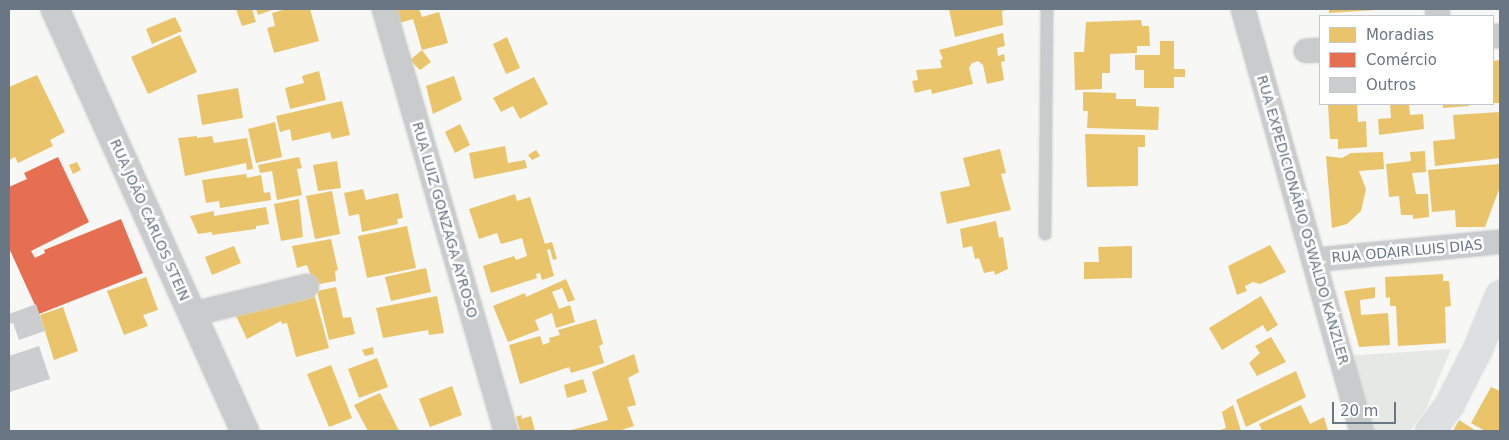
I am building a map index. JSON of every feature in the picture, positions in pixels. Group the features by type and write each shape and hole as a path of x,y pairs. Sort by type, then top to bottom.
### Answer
{"main road":[{"path":"1430,431 1450,404 1478,348 1500,295"}],"street":[{"name":"RUA JOÃO CARLOS STEIN","path":"55,9 245,431"},
{"name":"RUA LUIZ GONZAGA AYROSO","path":"384,9 506,431"},
{"name":"RUA EXPEDICIONÁRIO OSWALDO KANZLER","path":"1243,9 1362,431"},
{"name":"RUA ODAIR LUIS DIAS","path":"1315,260 1500,242"},
{"path":"193,314 307,286"}],"lane":[{"path":"1045,234 1047,9"}],"shaded area":[{"path":"1451,349 1426,409 1410,431 1365,431 1346,356"}],"building: Moradias":[{"path":"236,9 252,9 256,22 242,26"},
{"path":"256,9 275,9 258,15"},
{"path":"287,9 310,9 319,41 274,53 267,28 275,26 272,13"},
{"path":"395,9 419,9 422,17 439,12 448,43 422,50 413,19 399,23"},
{"path":"949,9 1006,10 1002,11 1003,25 955,37"},
{"path":"1329,9 1376,9 1376,10 1329,13"},
{"path":"175,17 182,31 152,44 146,29"},
{"path":"1141,20 1142,26 1149,26 1150,46 1137,46 1137,53 1110,54 1110,73 1102,73 1102,89 1075,90 1074,52 1084,52 1086,22"},
{"path":"1003,33 1005,46 997,48 998,56 1004,54 1005,61 1001,62 1004,80 987,84 983,65 978,61 972,63 969,68 973,84 932,94 931,89 915,93 912,81 918,80 916,70 942,68 940,60 943,59 939,50"},
{"path":"180,35 197,72 148,94 131,57"},
{"path":"507,37 520,68 506,74 493,44"},
{"path":"1160,41 1174,41 1174,69 1185,69 1185,77 1174,77 1174,88 1144,88 1144,70 1135,70 1135,55 1160,55"},
{"path":"422,50 431,62 420,70 410,60"},
{"path":"1500,60 1500,103 1494,103 1494,61"},
{"path":"319,71 326,100 290,109 285,88 304,83 302,76"},
{"path":"37,75 65,132 50,140 53,146 18,163 15,157 9,160 9,87"},
{"path":"454,76 462,100 433,114 426,86"},
{"path":"534,77 548,104 520,119 513,106 501,112 493,98"},
{"path":"238,88 243,118 202,125 197,95"},
{"path":"1083,92 1116,93 1116,99 1136,99 1136,106 1159,107 1158,130 1087,128 1088,111 1083,111"},
{"path":"342,101 350,135 332,139 330,132 292,141 290,129 280,132 276,116"},
{"path":"1328,105 1357,105 1358,122 1366,121 1367,147 1338,149 1338,139 1330,139"},
{"path":"1390,105 1409,105 1410,115 1423,114 1424,129 1379,135 1378,119 1391,118"},
{"path":"1443,105 1469,105 1469,106 1443,108"},
{"path":"1500,112 1500,158 1435,166 1433,141 1455,139 1453,115"},
{"path":"275,122 282,157 256,163 248,129"},
{"path":"460,124 470,145 455,153 445,132"},
{"path":"1085,134 1145,135 1145,147 1138,147 1138,186 1087,187"},
{"path":"197,136 197,138 212,136 214,143 247,138 253,169 247,170 246,163 185,176 178,138"},
{"path":"505,146 508,163 525,160 527,168 474,179 469,153"},
{"path":"1000,149 1006,173 1001,174 1011,210 947,224 940,192 970,186 963,158"},
{"path":"536,150 540,156 532,160 528,155"},
{"path":"1425,151 1426,172 1412,173 1416,194 1428,194 1429,217 1413,219 1413,215 1401,215 1399,196 1389,197 1386,164 1411,161 1410,152"},
{"path":"1383,152 1384,169 1359,171 1366,189 1361,211 1347,224 1332,228 1326,156 1342,158 1351,153"},
{"path":"299,157 302,168 297,169 302,195 277,200 272,171 260,173 258,165"},
{"path":"337,161 341,188 318,191 313,165"},
{"path":"77,162 81,170 73,174 69,165"},
{"path":"1500,164 1500,187 1485,227 1456,227 1455,210 1432,212 1428,170"},
{"path":"246,174 247,178 261,175 264,193 270,192 271,200 220,208 219,201 206,203 202,180"},
{"path":"363,189 366,200 398,193 403,218 397,219 398,224 362,232 359,214 349,216 344,193"},
{"path":"332,191 340,234 315,239 306,196"},
{"path":"515,194 517,201 530,197 545,244 552,242 557,259 553,260 550,249 547,250 554,276 542,280 540,273 536,274 537,278 491,293 483,266 514,256 516,260 527,256 522,238 501,244 497,233 479,239 469,209"},
{"path":"299,199 303,237 281,241 274,204"},
{"path":"266,207 269,224 256,226 256,229 212,235 212,232 198,234 190,216 214,211 214,216"},
{"path":"996,221 999,238 1003,237 1008,269 995,275 994,271 984,273 979,258 975,259 972,246 963,248 960,229"},
{"path":"407,226 416,268 367,278 358,236"},
{"path":"331,239 338,270 335,271 336,281 314,285 307,265 297,268 292,246"},
{"path":"1270,245 1286,272 1260,284 1253,282 1245,286 1247,291 1237,295 1228,266"},
{"path":"234,246 241,263 212,275 205,257"},
{"path":"1132,246 1132,278 1084,279 1084,262 1099,262 1098,247"},
{"path":"426,268 431,292 391,301 385,277"},
{"path":"1443,274 1443,281 1449,281 1451,306 1445,307 1446,343 1398,346 1396,306 1390,306 1390,297 1386,298 1385,277"},
{"path":"146,277 158,310 143,315 148,326 124,335 107,291"},
{"path":"566,279 575,300 568,302 562,288 552,292 559,309 570,305 575,322 556,328 552,313 535,320 539,330 508,342 493,306 525,293 526,297"},
{"path":"336,287 343,318 351,317 355,334 329,340 317,291"},
{"path":"1375,287 1375,298 1360,300 1361,315 1388,313 1390,345 1359,347 1344,291"},
{"path":"313,290 329,348 296,357 287,323 282,324 281,321 247,339 235,314"},
{"path":"437,296 444,333 429,335 428,330 383,338 376,308"},
{"path":"1261,296 1278,325 1267,332 1263,325 1222,350 1209,328"},
{"path":"63,307 78,351 54,360 40,315"},
{"path":"596,319 603,344 599,346 604,363 571,373 569,367 520,384 509,345 540,336 543,345 550,342 549,338 560,335 558,330"},
{"path":"1271,337 1286,362 1257,376 1249,363 1260,353 1255,346"},
{"path":"373,347 374,354 365,356 362,350"},
{"path":"634,354 639,372 628,378 636,405 627,407 634,426 618,431 568,431 608,420 592,372"},
{"path":"377,358 388,387 359,398 348,369"},
{"path":"331,365 352,418 329,427 307,374"},
{"path":"1296,371 1306,397 1246,427 1236,400"},
{"path":"583,379 587,392 567,398 564,385"},
{"path":"452,386 462,415 430,427 419,399"},
{"path":"1491,387 1500,391 1500,431 1485,431 1471,423"},
{"path":"380,393 399,431 368,431 354,405"},
{"path":"1233,405 1241,431 1218,431 1226,428 1222,412"},
{"path":"1301,405 1310,424 1324,417 1328,431 1262,431 1259,424"},
{"path":"521,415 522,419 531,416 535,431 520,431 516,417"},
{"path":"1459,420 1475,430 1478,431 1453,431"}],"building: Comércio":[{"path":"58,157 89,222 31,251 35,258 45,253 44,250 121,219 143,273 39,314 9,248 9,187 27,179 24,173"}],"building: Outros":[{"path":"36,304 45,331 19,340 13,323 9,324 9,314"},
{"path":"39,346 50,379 10,392 9,356"}]}
